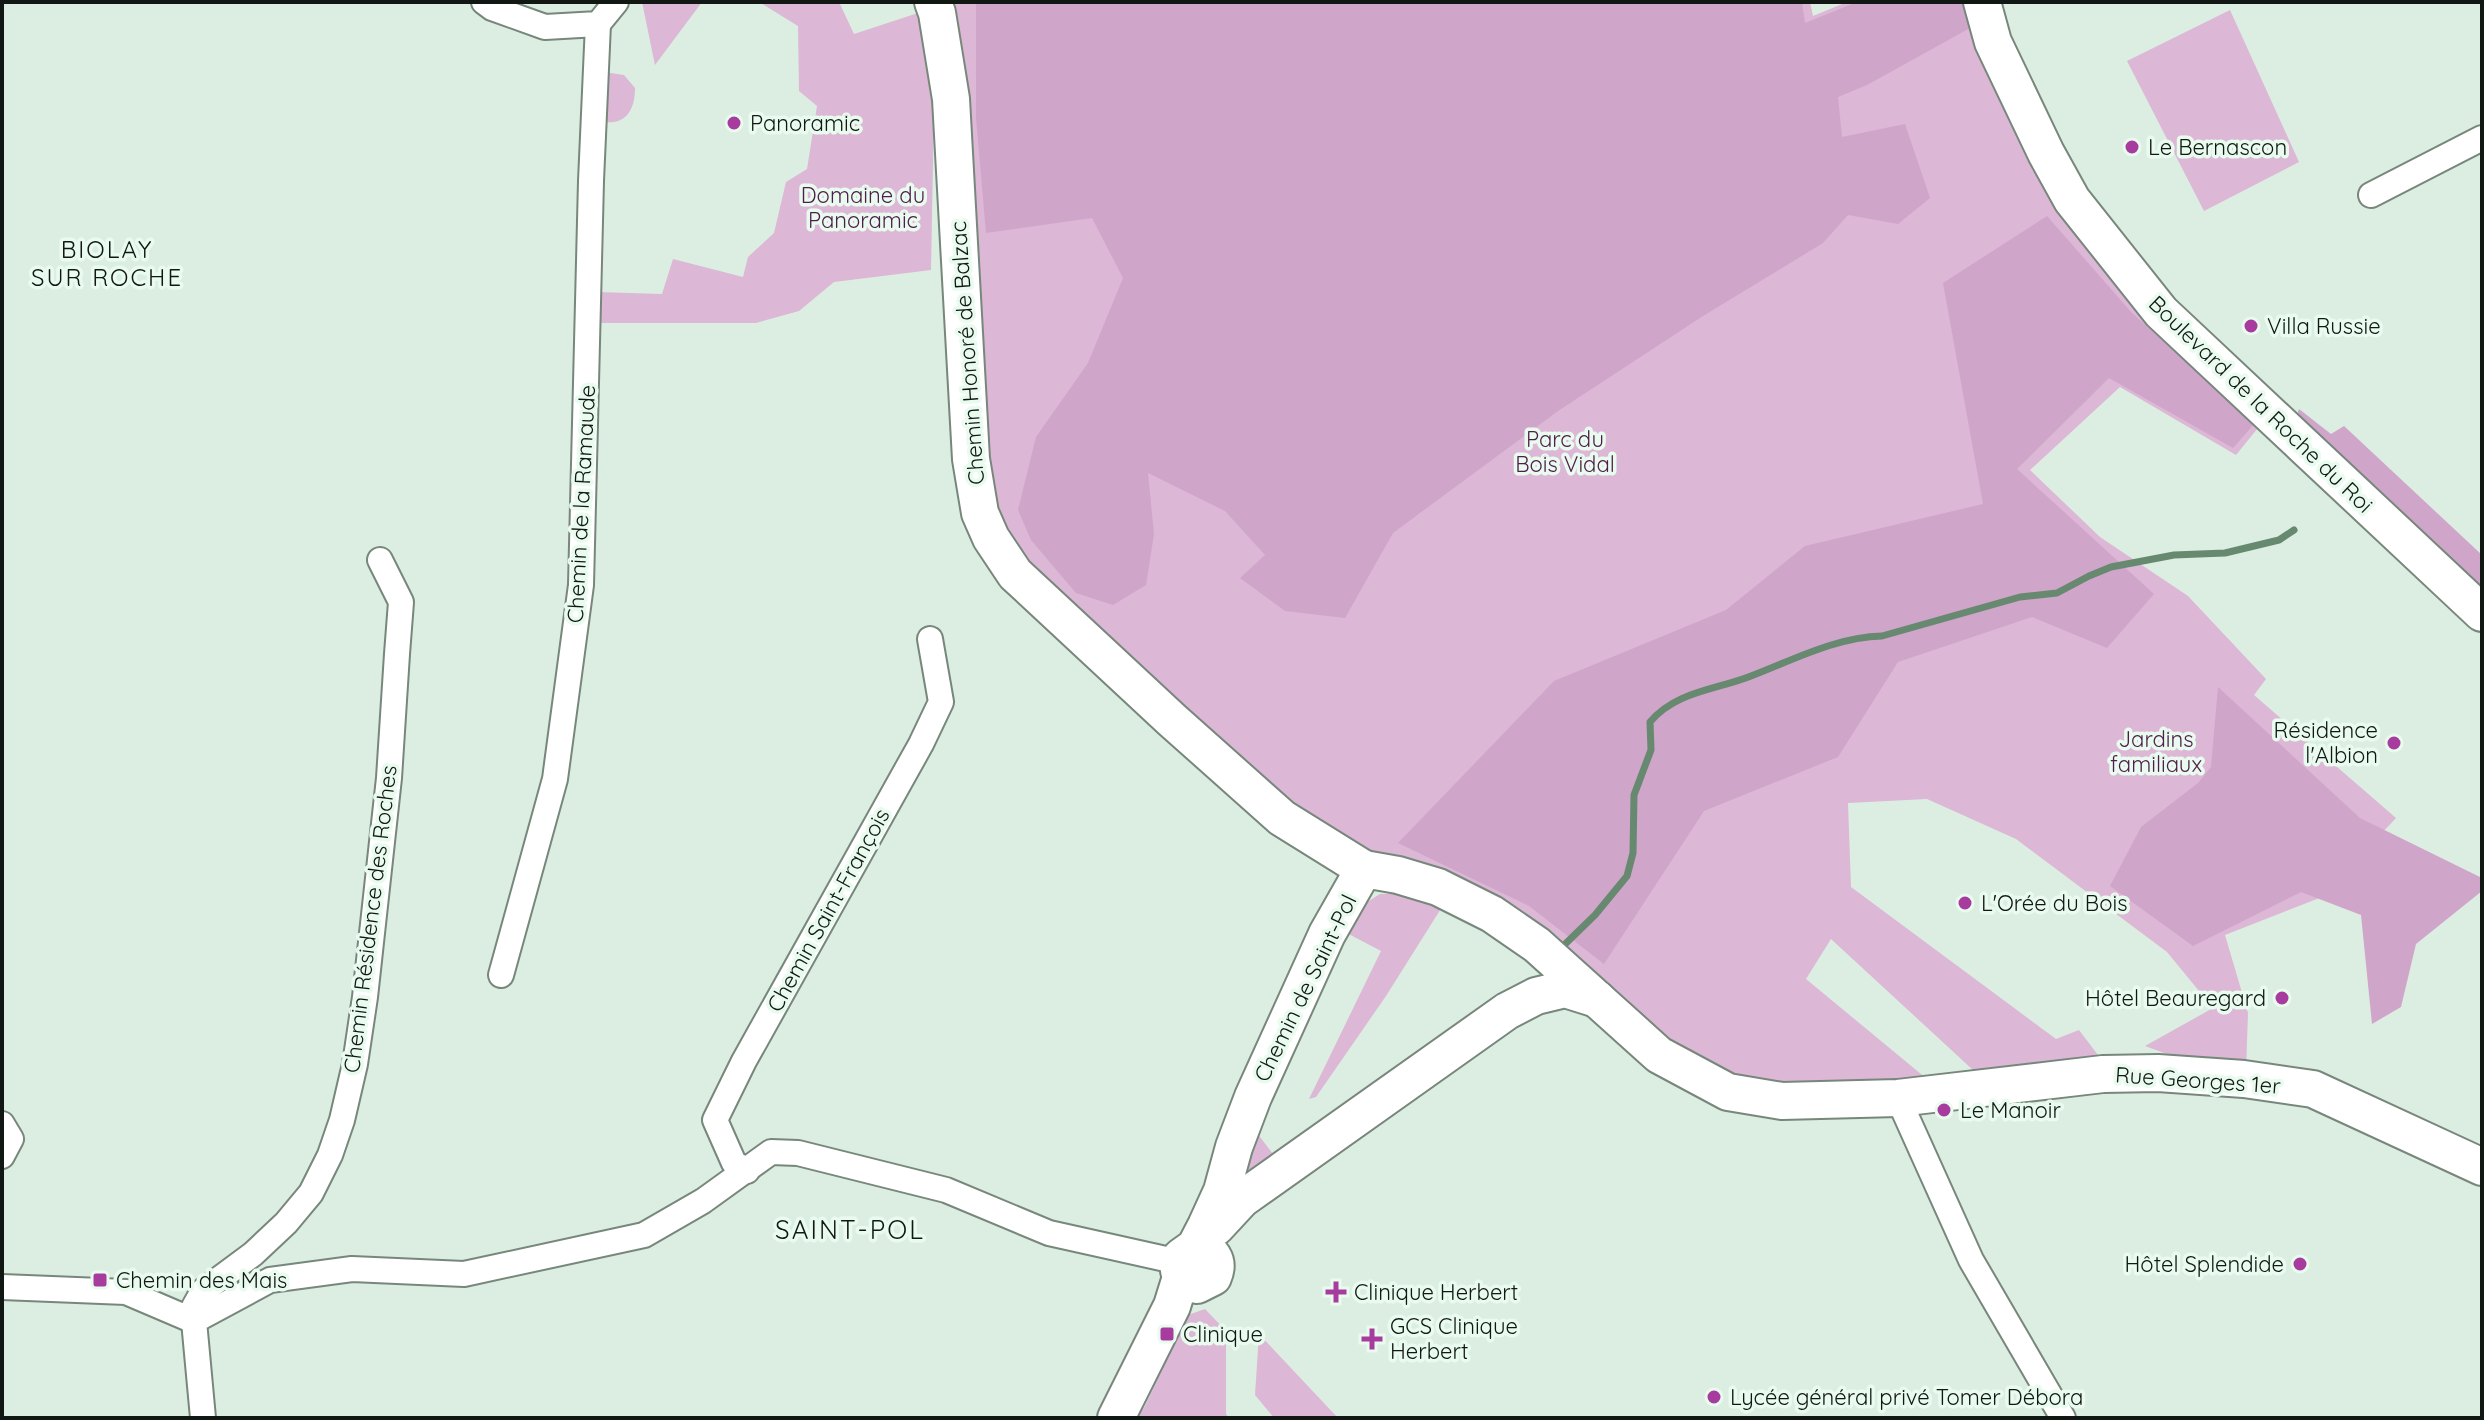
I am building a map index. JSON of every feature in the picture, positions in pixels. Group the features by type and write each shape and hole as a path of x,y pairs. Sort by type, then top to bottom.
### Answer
{"main road":[{"name":"Chemin Honoré de Balzac","path":"933,2 951,99 971,459 980,513 991,538 1015,574 1282,818 1381,872"},
{"name":"Boulevard de la Roche du Roi","path":"1982,2 1993,42 2046,153 2072,200 2120,263 2181,332 2482,613"},
{"path":"1381,872 1438,887 1492,914 1537,945 1659,1055 1728,1092 1782,1101 1898,1098"},
{"name":"Chemin de Saint-Pol","path":"1193,1263 1222,1191 1253,1097 1327,934 1381,872"},
{"path":"1116,1418 1193,1263 1242,1199 1507,1011 1536,996 1565,989 1589,992"},
{"name":"Rue Georges 1er","path":"1898,1098 2103,1074 2158,1073 2244,1079 2313,1089 2482,1167"}],"street":[{"path":"484,2 492,8 545,27 598,24 616,2"},
{"name":"Chemin de la Ramaude","path":"501,975 555,779 581,585 598,24"},
{"path":"2371,195 2482,138"},
{"name":"Chemin Résidence des Roches","path":"194,1321 194,1307 203,1291 253,1254 286,1223 311,1193 330,1155 342,1120 355,1064 365,997 389,778 401,602 380,560"},
{"name":"Chemin Saint-François","path":"747,1171 734,1163 715,1120 749,1051 921,744 941,702 930,639"},
{"path":"1898,1098 1971,1260 2063,1418"},
{"path":"2,1124 11,1139 2,1156"},
{"path":"194,1321 270,1280 352,1269 464,1274 644,1235 703,1201 771,1152 798,1153 946,1190 1049,1233 1193,1263"},
{"path":"2,1287 126,1292 194,1321"},
{"path":"194,1321 203,1418"}],"green space":[{"path":"642,2 702,2 655,65"},
{"name":"Domaine du Panoramic","path":"759,2 839,2 854,34 918,13 934,108 931,270 834,282 799,311 756,323 601,323 597,292 662,294 673,259 743,277 748,257 774,233 786,182 807,169 817,106 799,91 798,26"},
{"name":"Parc du Bois Vidal","path":"947,2 1810,2 1813,16 1847,2 1968,2 1995,88 2262,423 2236,455 2120,387 2030,470 2100,537 2188,596 2266,679 2254,695 2396,818 2322,897 2225,935 2248,1013 2246,1072 2213,1071 2145,1046 2213,1008 2167,952 2016,839 1927,799 1848,803 1851,887 2056,1039 2079,1030 2101,1059 1973,1070 1831,939 1806,979 1927,1079 1781,1091 1700,1065 1567,962 1326,838 1017,553 992,511"},
{"path":"2230,10 2299,162 2204,211 2127,61"},
{"path":"604,72 624,75 635,88 630,111 615,122 599,121"},
{"path":"1380,894 1407,894 1442,907 1386,996 1316,1097 1309,1099 1381,951 1341,930 1356,909"},
{"path":"1257,1133 1279,1162 1256,1178 1242,1161"},
{"path":"1205,1309 1226,1331 1226,1414 1229,1418 1137,1418 1188,1315"},
{"path":"1259,1334 1338,1418 1274,1418 1255,1395"}],"shaded area":[{"path":"976,2 1802,2 1805,23 1857,2 1963,2 1970,28 1867,85 1838,97 1842,137 1905,124 1930,198 1898,224 1848,215 1823,243 1703,316 1558,411 1393,533 1345,618 1285,611 1240,578 1265,555 1225,511 1148,473 1154,534 1146,585 1113,605 1076,593 1031,540 1018,510 1036,437 1088,363 1123,278 1092,218 986,233 976,118"},
{"path":"2047,216 2132,313 2255,423 2233,448 2109,378 2017,469 2154,594 2107,648 2032,617 1898,662 1838,757 1704,811 1604,964 1529,906 1398,843 1554,681 1726,610 1805,546 1983,504 1943,283"},
{"path":"2299,409 2331,434 2344,426 2482,555 2482,594 2296,417"},
{"path":"2218,687 2360,818 2482,878 2482,891 2416,944 2401,1007 2372,1024 2361,915 2301,892 2193,946 2110,886 2141,827 2198,783 2211,767"}],"waterway":[{"path":"1559,950 1595,915 1627,876 1633,853 1634,795 1651,750 1650,722 1672,704 1848,640 1882,636 2020,597 2057,593 2111,567 2174,555 2225,553 2279,540 2294,530"}],"place":[{"name":"Panoramic","path":"734,123"},
{"name":"Le Bernascon","path":"2132,147"},
{"name":"Villa Russie","path":"2251,326"},
{"name":"Résidence l'Albion","path":"2394,743"},
{"name":"L'Orée du Bois","path":"1965,903"},
{"name":"Hôtel Beauregard","path":"2282,998"},
{"name":"Le Manoir","path":"1944,1110"},
{"name":"Hôtel Splendide","path":"2300,1264"},
{"name":"Chemin des Mais","path":"100,1280"},
{"name":"Clinique Herbert","path":"1336,1292"},
{"name":"Clinique","path":"1167,1334"},
{"name":"GCS Clinique Herbert","path":"1372,1339"},
{"name":"Lycée général privé Tomer Débora","path":"1714,1397"}],"district":[{"name":"BIOLAY SUR ROCHE","path":"107,263"},
{"name":"SAINT-POL","path":"850,1229"}],"park label":[{"name":"Jardins familiaux","path":"2156,752"}]}
